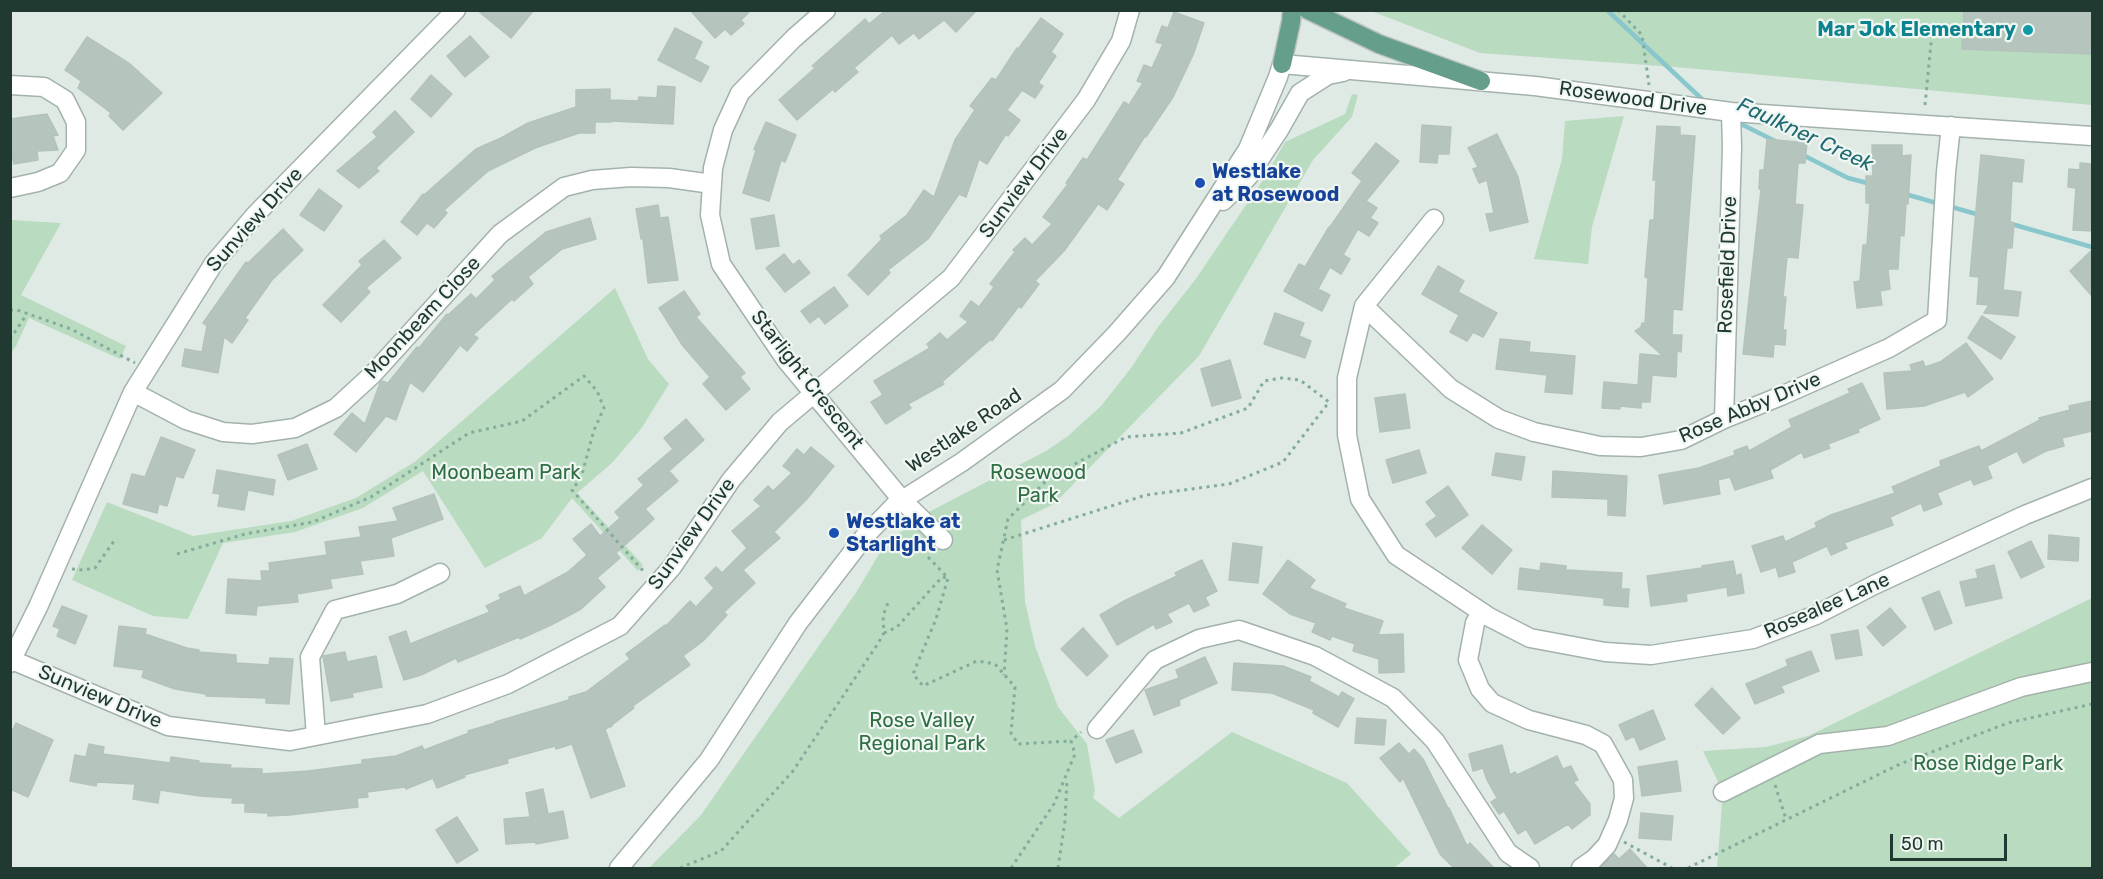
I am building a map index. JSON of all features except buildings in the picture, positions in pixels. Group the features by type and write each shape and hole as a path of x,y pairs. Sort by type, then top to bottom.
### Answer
{"main road":[{"name":"Westlake Road","path":"1281,64 1292,10"},
{"path":"1308,10 1379,44 1480,81"}],"street":[{"name":"Sunview Drive","path":"456,10 256,214 213,263 133,392 11,661 168,726 290,741 427,714 508,684 620,626 672,567 730,480 780,422 951,278 1086,100 1121,41 1130,10"},
{"name":"Starlight Crescent","path":"826,10 794,38 740,93 723,130 713,168 710,215 720,264 786,360 813,394 902,500 943,540"},
{"name":"Rosewood Drive","path":"1281,64 1535,86 1731,112 2092,136"},
{"name":"Westlake Road","path":"620,868 709,760 798,623 865,536 902,500 962,462 1062,390 1117,333 1166,277 1248,148 1278,77 1281,64"},
{"path":"1202,220 1248,177 1300,93 1328,75 1353,70"},
{"path":"10,85 44,87 64,100 76,122 76,150 60,173 38,182 10,189"},
{"name":"Rosefield Drive","path":"1724,418 1732,147 1731,112"},
{"name":"Rose Abby Drive","path":"1364,306 1451,389 1499,419 1534,432 1600,446 1641,447 1681,440 1724,418 1781,396 1889,348 1937,320 1951,126"},
{"name":"Moonbeam Close","path":"133,392 186,420 223,432 252,434 296,428 336,408 373,374 500,234 564,187 591,180 631,177 669,178 712,184"},
{"path":"1364,306 1434,219"},
{"name":"Rosealee Lane","path":"1364,306 1347,378 1347,435 1360,499 1396,555 1481,612 1530,638 1605,652 1651,656 1753,639 1816,615 1874,585 2025,515 2092,488"},
{"path":"316,736 310,657 335,610 397,594 440,573"},
{"path":"1481,612 1475,623 1468,660 1480,689 1492,703 1529,720 1586,735 1603,744 1623,780 1624,798 1618,820 1607,845 1594,859 1581,868"},
{"path":"1097,729 1155,660 1199,639 1239,630 1315,656 1393,698 1435,741 1508,853 1530,868"},
{"path":"1724,792 1819,744 1888,736 2021,687 2092,672"}],"path":[{"path":"1618,10 1642,35 1650,101"},
{"path":"1925,105 1933,23"},
{"path":"10,310 71,329 147,369"},
{"path":"10,339 27,314"},
{"path":"177,554 245,534 313,522 371,497 469,433 522,421 584,376 597,391 604,408 594,430 580,478 572,489 656,586"},
{"path":"1004,540 1146,495 1229,484 1283,462 1329,402 1300,380 1282,378 1264,381 1248,408 1181,433 1126,437 1050,477 1008,519 997,570 1007,629 1004,675"},
{"path":"55,567 83,570 95,568 114,541 118,541"},
{"path":"928,557 948,578"},
{"path":"884,633 897,627 942,577 948,578"},
{"path":"948,578 936,619 913,674 923,686 977,661 995,664 1015,687 1011,733 1018,744 1071,741 1084,730 1097,729"},
{"path":"680,868 721,850 793,771 884,633 884,616 889,600"},
{"path":"1688,868 1899,764 2008,723 2092,704"},
{"path":"1011,868 1054,804 1075,754 1071,741"},
{"path":"1769,769 1786,819"},
{"path":"1058,868 1065,821 1066,777"},
{"path":"1611,836 1672,868"}],"green space":[{"path":"1371,11 2092,11 2092,105 1675,67 1480,53"},
{"name":"Rose Valley Regional Park","path":"1352,94 1358,95 1352,117 1313,160 1199,356 1054,504 1021,520 1025,601 1035,646 1058,707 1087,744 1095,791 1093,798 1119,818 1232,732 1347,783 1411,854 1394,868 649,868 701,815 857,591 885,544 925,514 1046,451 1068,436 1101,406 1195,280 1265,177 1285,142 1345,114"},
{"path":"1624,116 1592,227 1588,264 1534,259 1562,159 1565,121"},
{"path":"11,220 61,223 21,295 126,346 120,359 29,318 11,353"},
{"name":"Moonbeam Park","path":"615,288 648,359 669,384 641,429 612,463 577,493 643,565 638,571 572,498 542,538 485,568 423,471 363,508 295,532 223,543 188,619 153,616 72,580 107,502 193,536 291,521 356,498 416,461"},
{"name":"Rose Ridge Park","path":"2092,598 2092,868 1717,868 1723,792 1703,751 1766,747 1808,736"}],"waterway":[{"name":"Faulkner Creek","path":"1607,10 1705,102"},
{"name":"Faulkner Creek","path":"1737,122 1775,141"},
{"name":"Faulkner Creek","path":"1801,154 1848,178 1871,184"},
{"name":"Faulkner Creek","path":"1905,194 1940,204"},
{"name":"Faulkner Creek","path":"1948,206 1980,215"},
{"name":"Faulkner Creek","path":"2008,223 2092,247"}],"place":[{"name":"Mar Jok Elementary","path":"2028,30"},
{"name":"Westlake at Rosewood","path":"1200,183"},
{"name":"Westlake at Starlight","path":"834,533"}],"park label":[{"name":"Rosewood Park","path":"1038,484"}]}
